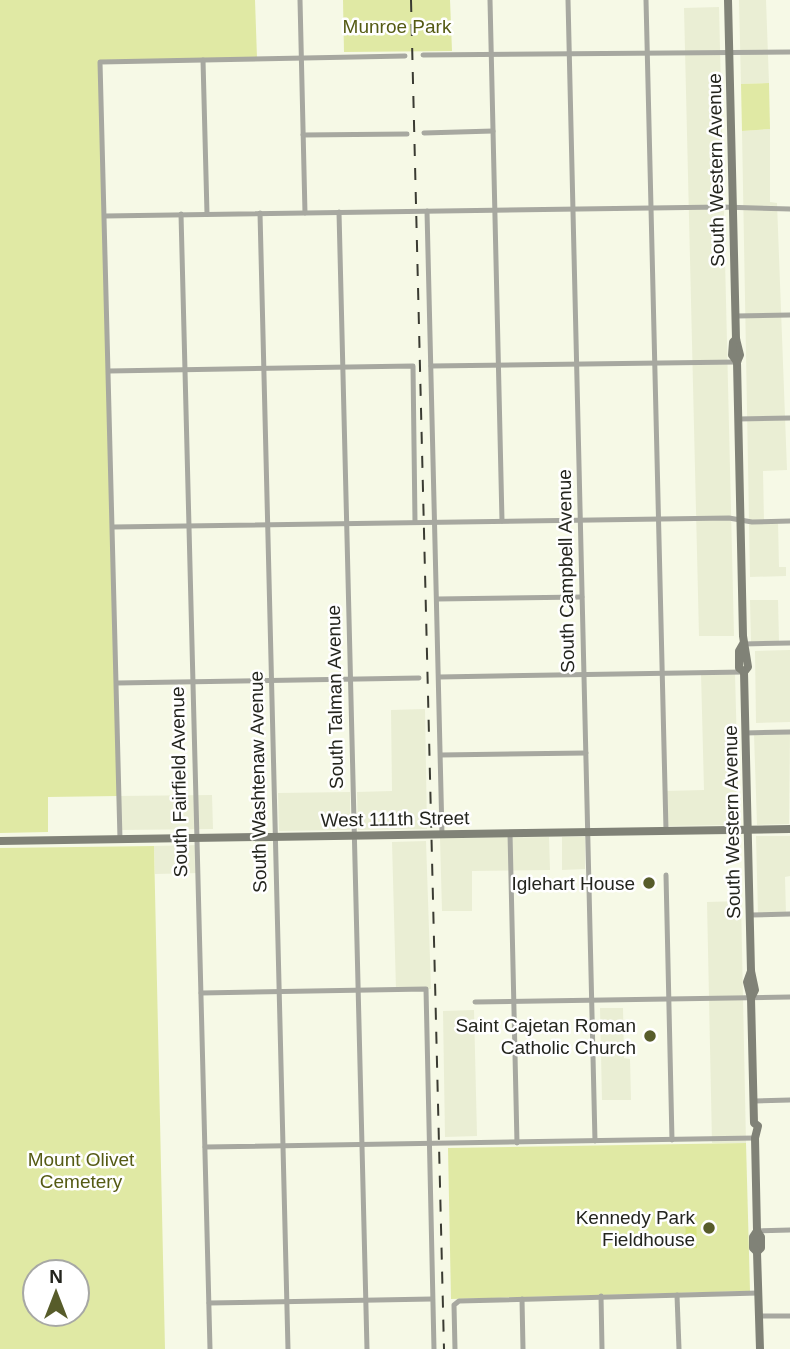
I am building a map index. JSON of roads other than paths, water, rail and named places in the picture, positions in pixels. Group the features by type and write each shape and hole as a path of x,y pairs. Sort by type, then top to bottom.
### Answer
{"main road":[{"name":"South Western Avenue","path":"728,0 736,339 740,355 737,362 743,644 748,651 748,667 744,672 745,733 751,971 755,990 751,998 754,1101 751,1134 755,1138 757,1231 761,1237 761,1248 757,1252 760,1349"},
{"name":"West 111th Street","path":"0,841 790,829"}],"street":[{"path":"300,0 305,213"},
{"path":"490,0 502,521"},
{"name":"South Campbell Avenue","path":"568,0 595,1141"},
{"path":"646,0 666,831"},
{"path":"423,55 647,51 790,52"},
{"path":"120,839 100,62 405,56"},
{"path":"203,60 207,214"},
{"path":"424,133 493,131"},
{"path":"303,135 407,134"},
{"path":"105,216 733,207 790,209"},
{"path":"427,211 442,834"},
{"name":"South Talman Avenue","path":"339,212 367,1349"},
{"name":"South Washtenaw Avenue","path":"260,213 288,1349"},
{"name":"South Fairfield Avenue","path":"181,214 210,1349"},
{"path":"736,316 790,315"},
{"path":"431,366 737,362"},
{"path":"109,371 412,366 415,522"},
{"path":"738,419 790,418"},
{"path":"113,527 658,519 790,521"},
{"path":"437,599 582,597"},
{"path":"743,644 790,643"},
{"path":"439,677 744,672"},
{"path":"117,683 419,678"},
{"path":"745,733 790,732"},
{"path":"440,755 586,753"},
{"path":"510,833 517,1143"},
{"path":"666,875 672,1140"},
{"path":"750,915 790,914"},
{"path":"201,993 426,989 434,1349"},
{"path":"475,1002 790,997"},
{"path":"754,1101 790,1100"},
{"path":"205,1147 755,1138"},
{"path":"757,1231 790,1230"},
{"path":"455,1349 455,1302 758,1293"},
{"path":"677,1294 679,1349"},
{"path":"601,1296 602,1349"},
{"path":"522,1299 523,1349"},
{"path":"209,1303 432,1300"},
{"path":"759,1316 790,1316"}],"railway":[{"path":"411,0 444,1349"}],"place":[{"name":"Iglehart House","path":"649,883"},
{"name":"Saint Cajetan Roman Catholic Church","path":"650,1036"},
{"name":"Kennedy Park Fieldhouse","path":"709,1228"}],"park label":[{"name":"Munroe Park","path":"397,26"},
{"name":"Mount Olivet Cemetery","path":"81,1170"}]}
